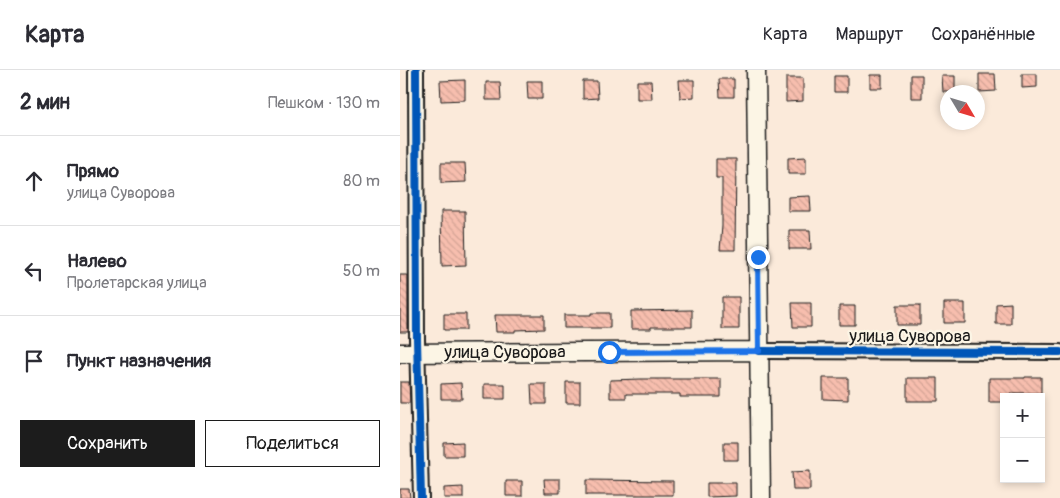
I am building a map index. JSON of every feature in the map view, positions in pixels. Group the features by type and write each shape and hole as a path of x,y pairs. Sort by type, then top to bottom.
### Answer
{"main road":[{"path":"756,70 761,498"},
{"name":"улица Суворова","path":"409,353 759,351"}],"street":[{"path":"416,70 409,353 421,498"},
{"name":"улица Суворова","path":"759,351 1060,352"}],"building":[{"path":"979,74 995,74 996,91 985,92 985,85 979,85"},
{"path":"1022,74 1037,74 1037,87 1022,88"},
{"path":"870,75 882,75 882,88 870,88"},
{"path":"911,75 922,75 922,98 911,98"},
{"path":"834,76 847,76 847,92 834,92"},
{"path":"942,76 955,76 955,85 943,85"},
{"path":"786,78 803,78 803,101 786,102"},
{"path":"719,79 734,79 734,97 720,97"},
{"path":"465,80 465,100 441,101 440,81"},
{"path":"679,80 694,80 694,97 680,98"},
{"path":"527,81 542,81 542,99 528,99"},
{"path":"583,81 597,81 598,98 583,99"},
{"path":"637,81 651,81 652,99 637,99"},
{"path":"486,82 500,82 501,100 486,100"},
{"path":"806,157 806,174 788,174 788,158"},
{"path":"716,159 736,159 735,250 720,250 722,178 716,178"},
{"path":"441,163 465,163 466,182 441,183"},
{"path":"810,196 811,211 788,211 788,197"},
{"path":"441,211 465,211 466,265 442,266"},
{"path":"789,230 810,230 811,249 789,249"},
{"path":"400,275 408,275 408,332 400,332"},
{"path":"722,297 739,297 739,329 722,329"},
{"path":"792,303 811,303 811,327 793,327"},
{"path":"944,303 965,303 965,323 944,323"},
{"path":"1011,303 1011,324 996,324 996,304"},
{"path":"897,305 920,305 920,325 897,325"},
{"path":"839,306 855,306 855,325 839,325"},
{"path":"692,310 692,327 631,329 631,311"},
{"path":"591,313 610,313 610,328 564,328 564,315 591,315"},
{"path":"444,314 466,314 466,330 444,330"},
{"path":"495,315 544,315 544,329 496,332"},
{"path":"1041,377 1041,393 1000,393 1000,402 989,402 989,378"},
{"path":"823,378 848,378 848,400 823,399"},
{"path":"907,378 938,378 938,401 907,401"},
{"path":"721,379 721,397 680,397 680,394 626,394 626,398 610,398 610,380"},
{"path":"400,382 409,382 410,403 400,403"},
{"path":"566,382 580,382 580,403 566,403"},
{"path":"461,383 462,399 441,399 441,384"},
{"path":"484,384 505,384 505,399 484,399"},
{"path":"531,384 546,384 546,404 532,404"},
{"path":"463,442 463,456 444,456 444,443"},
{"path":"724,442 738,442 738,460 724,460"},
{"path":"810,471 810,490 793,490 792,472"},
{"path":"544,479 560,479 560,493 545,493"},
{"path":"586,480 673,481 673,495 586,495"},
{"path":"506,481 522,481 522,496 506,496"},
{"path":"707,483 736,483 736,496 707,497"},
{"path":"463,487 463,498 444,498 444,488"},
{"path":"400,489 409,489 410,498 400,498"}],"cycle path":[{"path":"416,70 417,339 421,498"},
{"path":"759,351 1060,352"}],"route":[{"path":"609,352 759,351 758,257"}]}
